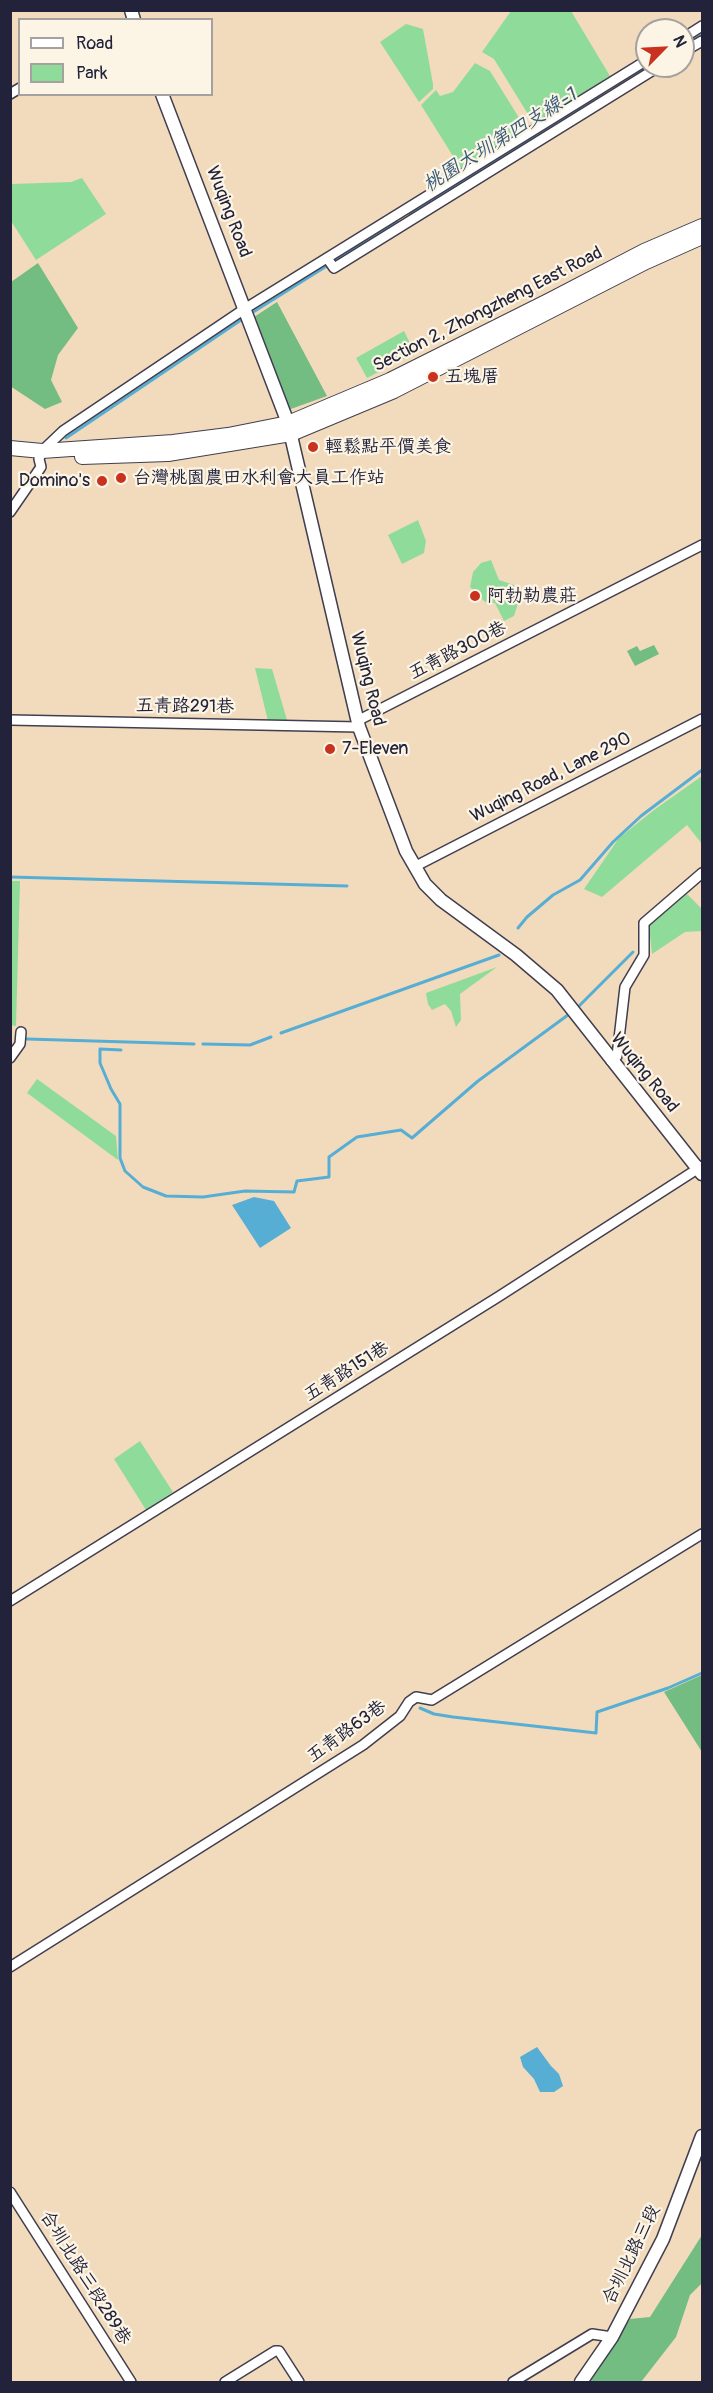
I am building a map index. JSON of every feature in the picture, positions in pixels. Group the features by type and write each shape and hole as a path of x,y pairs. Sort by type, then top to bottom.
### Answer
{"main road":[{"name":"Section 2, Zhongzheng East Road","path":"290,428 644,251 702,225"},
{"name":"Section 2, Zhongzheng East Road","path":"290,428 394,391 646,262 702,237"},
{"path":"10,456 173,442 290,428"},
{"path":"10,448 40,455"}],"street":[{"path":"10,512 41,467 40,455 63,431 246,308 635,67"},
{"path":"327,258 334,268 641,78"},
{"name":"Wuqing Road","path":"163,96 246,308 290,428 358,724 393,822 414,867 441,900 516,954 557,990 611,1061 701,1170"},
{"name":"五青路300巷","path":"358,724 702,545"},
{"name":"Wuqing Road, Lane 290","path":"414,867 702,718"},
{"name":"五青路291巷","path":"10,720 358,724"},
{"path":"611,1061 617,1056 625,987 644,955 644,923 702,873"},
{"path":"10,1058 20,1044 21,1032"},
{"name":"五青路151巷","path":"10,1601 701,1170"},
{"name":"五青路63巷","path":"10,1966 363,1745 400,1716 409,1702 416,1697 432,1700 702,1534"},
{"name":"合圳北路三段","path":"581,2382 612,2337 663,2239 702,2136"},
{"name":"合圳北路三段289巷","path":"10,2192 131,2382"},
{"path":"513,2382 592,2334 612,2337"},
{"path":"225,2382 275,2351 279,2351 299,2382"}],"green space":[{"path":"511,11 571,11 610,76 534,124 494,59 482,52"},
{"path":"406,24 423,29 433,84 433,89 419,102 380,42"},
{"path":"475,63 490,71 526,129 461,169 421,105 436,90 440,96 453,92"},
{"path":"82,178 106,214 36,260 11,221 11,184 71,182"},
{"path":"38,263 78,328 58,355 51,380 62,402 45,409 10,386 11,282"},
{"path":"277,302 327,396 288,410 254,317"},
{"path":"404,331 415,353 367,378 356,358"},
{"path":"418,520 426,541 424,553 402,564 388,535"},
{"path":"491,560 499,580 514,585 519,600 514,616 504,621 495,603 485,602 470,587 473,572 481,563"},
{"path":"654,645 659,654 635,666 627,651 637,646 640,651"},
{"path":"255,668 272,669 287,720 268,721"},
{"path":"702,776 702,844 687,825 602,897 584,889 619,838"},
{"path":"11,881 20,881 16,1026 10,1025"},
{"path":"687,894 702,909 702,931 685,932 652,954 649,926"},
{"path":"497,967 460,994 461,1020 456,1027 451,1011 445,1004 432,1010 428,1004 426,993"},
{"path":"37,1079 116,1136 118,1160 27,1093"},
{"path":"140,1441 173,1492 146,1510 114,1459"},
{"path":"702,1675 702,1752 664,1692"},
{"path":"702,2235 702,2283 690,2295 676,2337 641,2382 590,2382 630,2319 650,2317"}],"water":[{"path":"254,1197 274,1201 291,1228 260,1248 232,1205"},
{"path":"537,2047 559,2074 563,2086 554,2092 540,2092 534,2079 523,2067 520,2057"}],"waterway":[{"name":"桃園大圳第四支線-1","path":"695,39 702,35"},
{"name":"桃園大圳第四支線-1","path":"614,89 635,76"},
{"name":"桃園大圳第四支線-1","path":"410,214 606,94"},
{"name":"桃園大圳第四支線-1","path":"250,314 397,222"},
{"name":"桃園大圳第四支線-1","path":"66,438 241,320"},
{"path":"518,928 527,917 553,895 580,880 613,842 641,816 702,770"},
{"path":"10,877 347,886"},
{"path":"577,1008 633,952"},
{"path":"281,1033 499,955"},
{"path":"121,1050 100,1049 100,1063 120,1104 120,1158 125,1171 143,1187 166,1196 203,1197 245,1191 294,1192 297,1181 329,1177 329,1157 357,1137 401,1130 412,1138 478,1081 572,1012"},
{"path":"203,1044 250,1045 271,1037"},
{"path":"27,1039 194,1044"},
{"path":"420,1708 434,1714 453,1717 596,1733 597,1712 668,1688 702,1673"}],"place":[{"name":"五塊厝","path":"433,377"},
{"name":"輕鬆點平價美食","path":"313,447"},
{"name":"台灣桃園農田水利會大員工作站","path":"121,478"},
{"name":"Domino's","path":"102,481"},
{"name":"阿勃勒農莊","path":"475,596"},
{"name":"7-Eleven","path":"330,749"}]}
